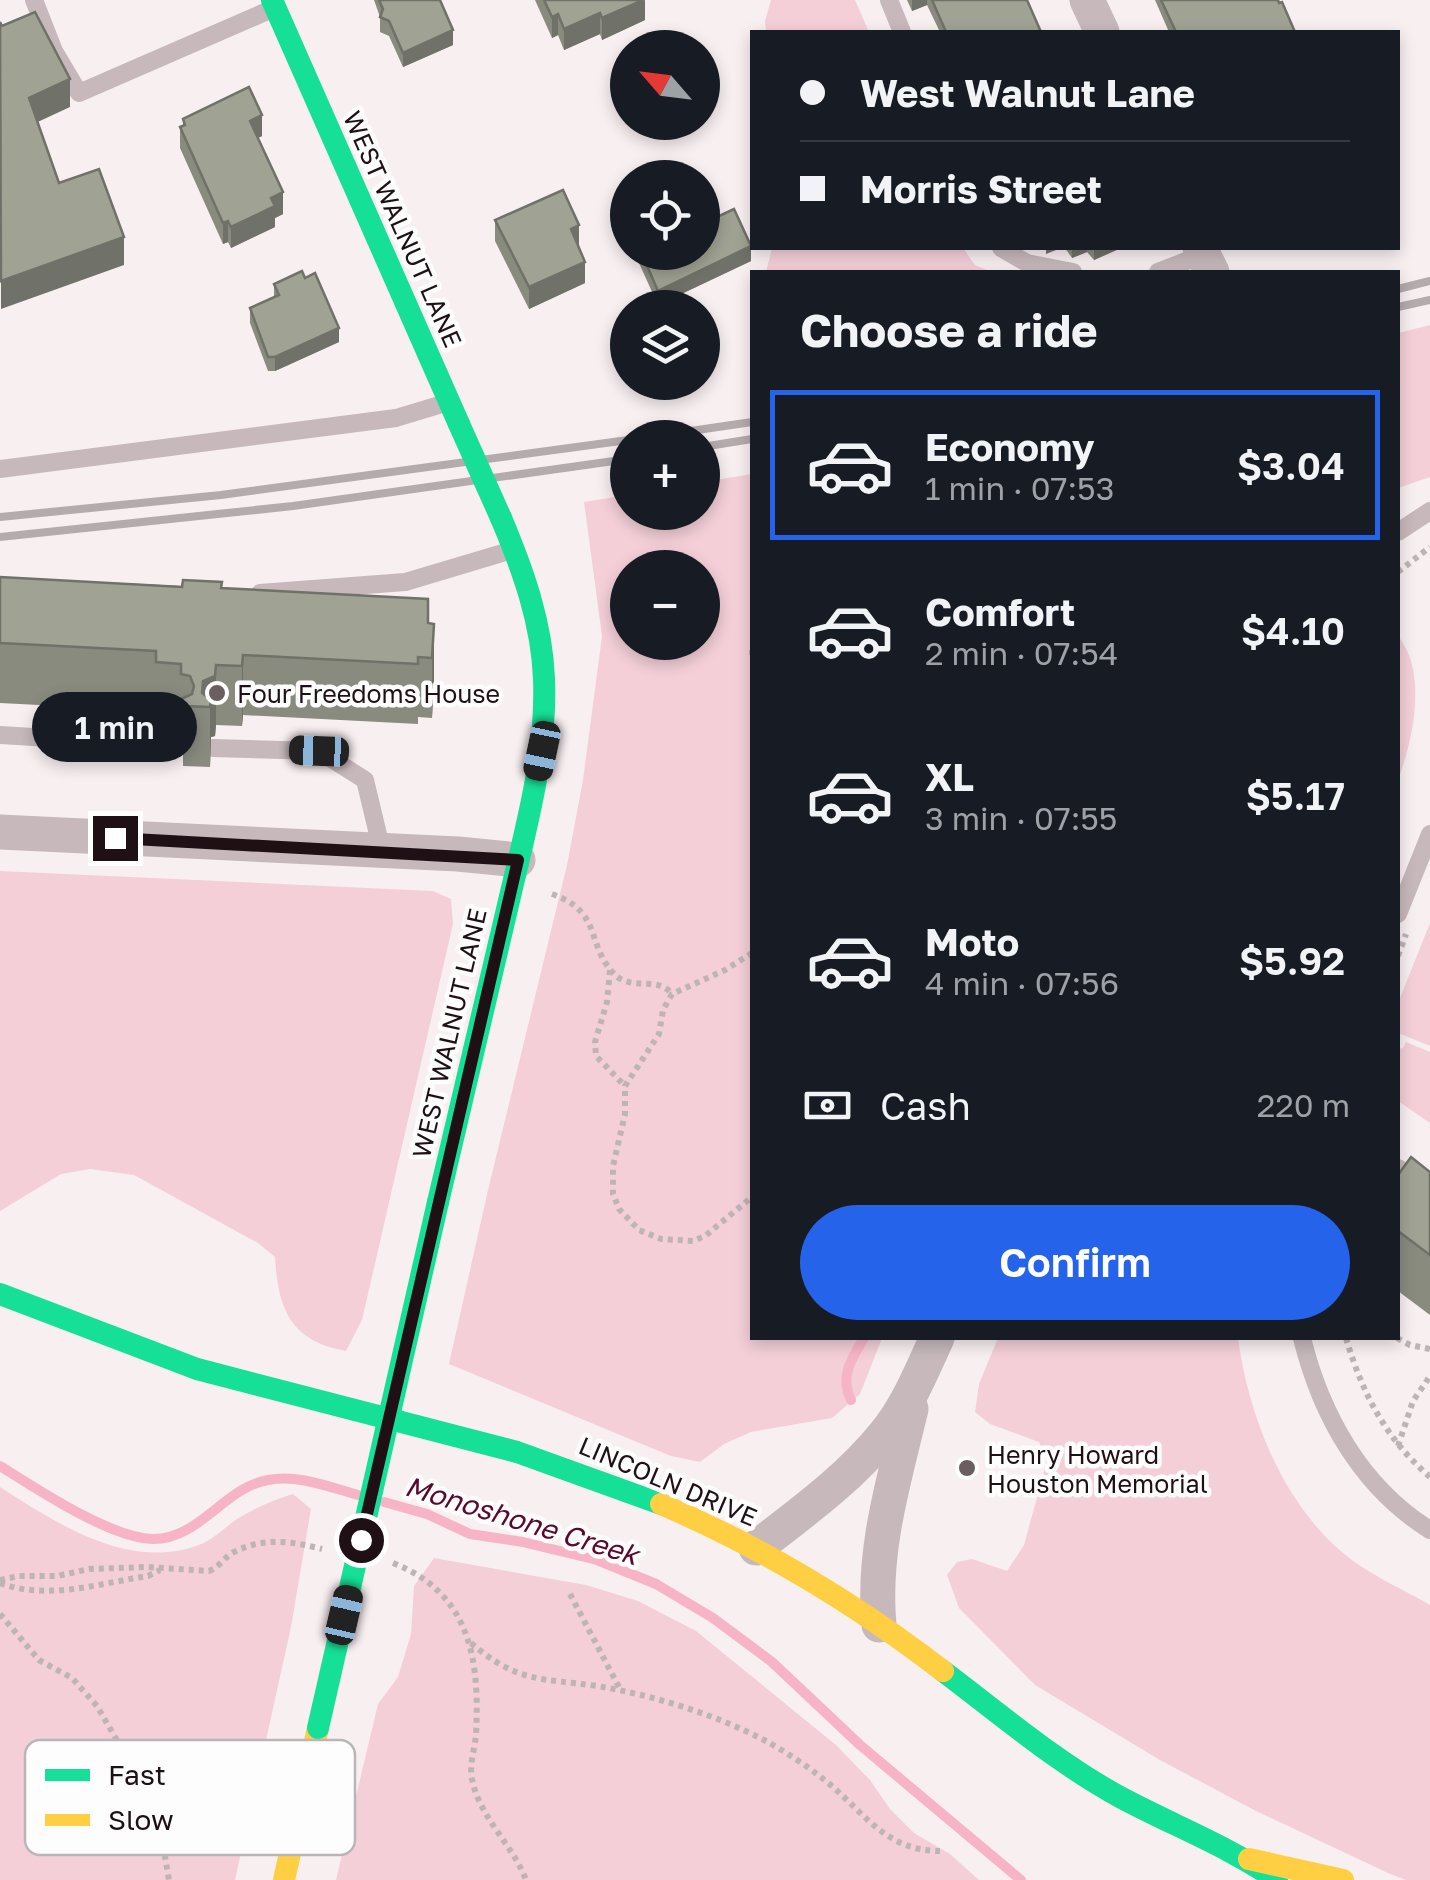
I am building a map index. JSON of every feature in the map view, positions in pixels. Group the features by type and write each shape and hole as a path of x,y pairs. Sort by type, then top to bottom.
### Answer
{"street":[{"path":"1087,0 1101,30"},
{"name":"WEST WALNUT LANE","path":"273,4 515,549 539,635 545,716 542,751 518,860 315,1740"},
{"path":"0,832 518,860"},
{"name":"LINCOLN DRIVE","path":"0,1294 113,1340 226,1378 489,1443 652,1500 756,1548 878,1624 1100,1786 1249,1858 1278,1880"},
{"path":"756,1548 884,1436 936,1340"},
{"path":"878,1624 882,1535 918,1378"},
{"name":"WEST WALNUT LANE","path":"284,1880 290,1855"},
{"name":"LINCOLN DRIVE","path":"1249,1858 1343,1880"}],"lane":[{"path":"34,0 54,50 80,93 273,4"},
{"path":"889,0 901,30"},
{"path":"1005,250 1028,263 1063,270"},
{"path":"1165,270 1205,258"},
{"path":"0,469 454,413"},
{"path":"1400,531 1430,511"},
{"path":"239,595 406,582 515,549"},
{"path":"0,735 182,746"},
{"path":"213,748 319,751 365,780 382,850"},
{"path":"1400,909 1430,834"},
{"path":"1303,1340 1314,1378 1345,1445 1389,1499 1430,1530"}],"path":[{"path":"1400,570 1430,547"},
{"path":"552,894 584,912 610,969 629,984 656,983 672,994"},
{"path":"750,954 672,994 663,1010 659,1034 625,1086 625,1114 613,1166 613,1194 628,1221 661,1240 693,1241 713,1230 750,1198"},
{"path":"610,969 596,1056 625,1086"},
{"path":"1347,1340 1361,1385 1398,1447 1430,1477"},
{"path":"1400,1340 1430,1349"},
{"path":"1398,1447 1413,1400 1430,1376"},
{"path":"0,1584 63,1590 148,1576 164,1568"},
{"path":"570,1594 621,1692"},
{"path":"0,1614 39,1660 72,1678 98,1706 115,1740"},
{"path":"470,1642 490,1660 517,1674 555,1684 621,1692 677,1707 762,1739 812,1771 893,1841 922,1851 940,1851"},
{"path":"165,1855 169,1880"}],"shaded area":[{"path":"771,0 855,0 868,30 766,30"},
{"path":"772,250 964,250 975,265 987,270 766,270"},
{"path":"1430,325 1430,477 1400,487 1400,332"},
{"path":"750,474 750,1340 881,1340 860,1394 832,1418 751,1432 724,1444 700,1462 671,1456 449,1364 567,865 583,780 602,636 584,502 610,498 610,530 720,530 720,479"},
{"path":"1400,639 1413,668 1415,687 1409,746 1400,774"},
{"path":"0,871 433,891 451,899 453,924 362,1320 346,1351 312,1339 291,1320 279,1292 275,1257 258,1243 134,1175 90,1169 61,1174 0,1211"},
{"path":"1430,923 1430,1046 1400,1034 1400,998"},
{"path":"1406,1042 1430,1052 1430,1123 1400,1102"},
{"path":"997,1340 1238,1340 1262,1432 1291,1491 1310,1518 1356,1563 1430,1605 1430,1880 1406,1880 1388,1873 1254,1810 1160,1760 1035,1685 959,1608 947,1575 957,1562 972,1559 1007,1571 1024,1545 1047,1461 1039,1442 990,1424 975,1412 979,1384"},
{"path":"0,1487 95,1540 146,1552 199,1545 251,1511 293,1494 311,1509 266,1740 25,1740 25,1855 241,1855 235,1880 0,1880"},
{"path":"434,1558 586,1585 638,1601 696,1631 836,1745 914,1833 950,1854 979,1880 336,1880 342,1855 355,1855 355,1800 378,1704 398,1677 411,1634 414,1586"}],"building":[{"path":"379,0 440,0 453,30 403,53 389,21 380,17 383,9"},
{"path":"544,0 643,0 564,29 558,14 552,17"},
{"path":"932,0 1027,0 1040,30 945,30"},
{"path":"1161,0 1278,0 1294,30 1175,30"},
{"path":"35,12 70,79 29,98 59,183 99,169 124,237 1,281 0,22 2,26"},
{"path":"249,87 262,115 250,121 283,192 271,198 275,206 231,227 228,221 223,223 180,127 185,125 183,119"},
{"path":"563,190 579,225 571,229 585,262 529,287 495,220"},
{"path":"734,209 750,246 720,261 720,216"},
{"path":"649,270 701,270 660,290"},
{"path":"302,271 305,278 315,273 339,328 268,357 250,308 279,295 274,284"},
{"path":"0,577 182,587 183,580 222,582 221,588 428,599 428,623 434,624 432,658 418,657 418,664 243,655 242,666 216,665 215,676 203,681 202,693 211,700 210,707 183,706 183,698 192,694 194,686 190,676 181,674 181,664 156,662 156,651 0,643"},
{"path":"1411,1157 1430,1172 1430,1255 1400,1232 1400,1172"}],"waterway":[{"path":"851,1400 847,1375 863,1340"},
{"name":"Monoshone Creek","path":"0,1466 95,1522 153,1539 185,1531 238,1492 268,1480 302,1480 358,1495"},
{"name":"Monoshone Creek","path":"384,1502 427,1514 470,1534 597,1560 656,1584 713,1618 772,1662 860,1745 1021,1880"}],"railway":[{"path":"1400,288 1430,281"},
{"path":"1400,307 1430,300"},
{"path":"720,427 750,422"},
{"path":"720,444 750,439"},
{"path":"0,517 221,495 610,442"},
{"path":"0,537 293,506 610,462"}],"traffic: fast":[{"path":"272,0 459,424"},
{"path":"459,424 501,518"},
{"path":"438,1202 528,821 542,736 544,679 540,638 524,577 501,518"},
{"path":"318,1728 438,1202"},
{"path":"0,1294 197,1369 517,1452 661,1504"},
{"path":"943,1671 1073,1769 1277,1880"}],"traffic: slow":[{"path":"661,1504 807,1578 943,1671"},
{"path":"315,1740 318,1728"},
{"path":"284,1880 290,1855"},
{"path":"1249,1859 1343,1880"}],"place":[{"name":"Four Freedoms House","path":"217,693"},
{"name":"Henry Howard Houston Memorial","path":"967,1468"}],"route":[{"path":"115,838 518,860 361,1540"}]}
